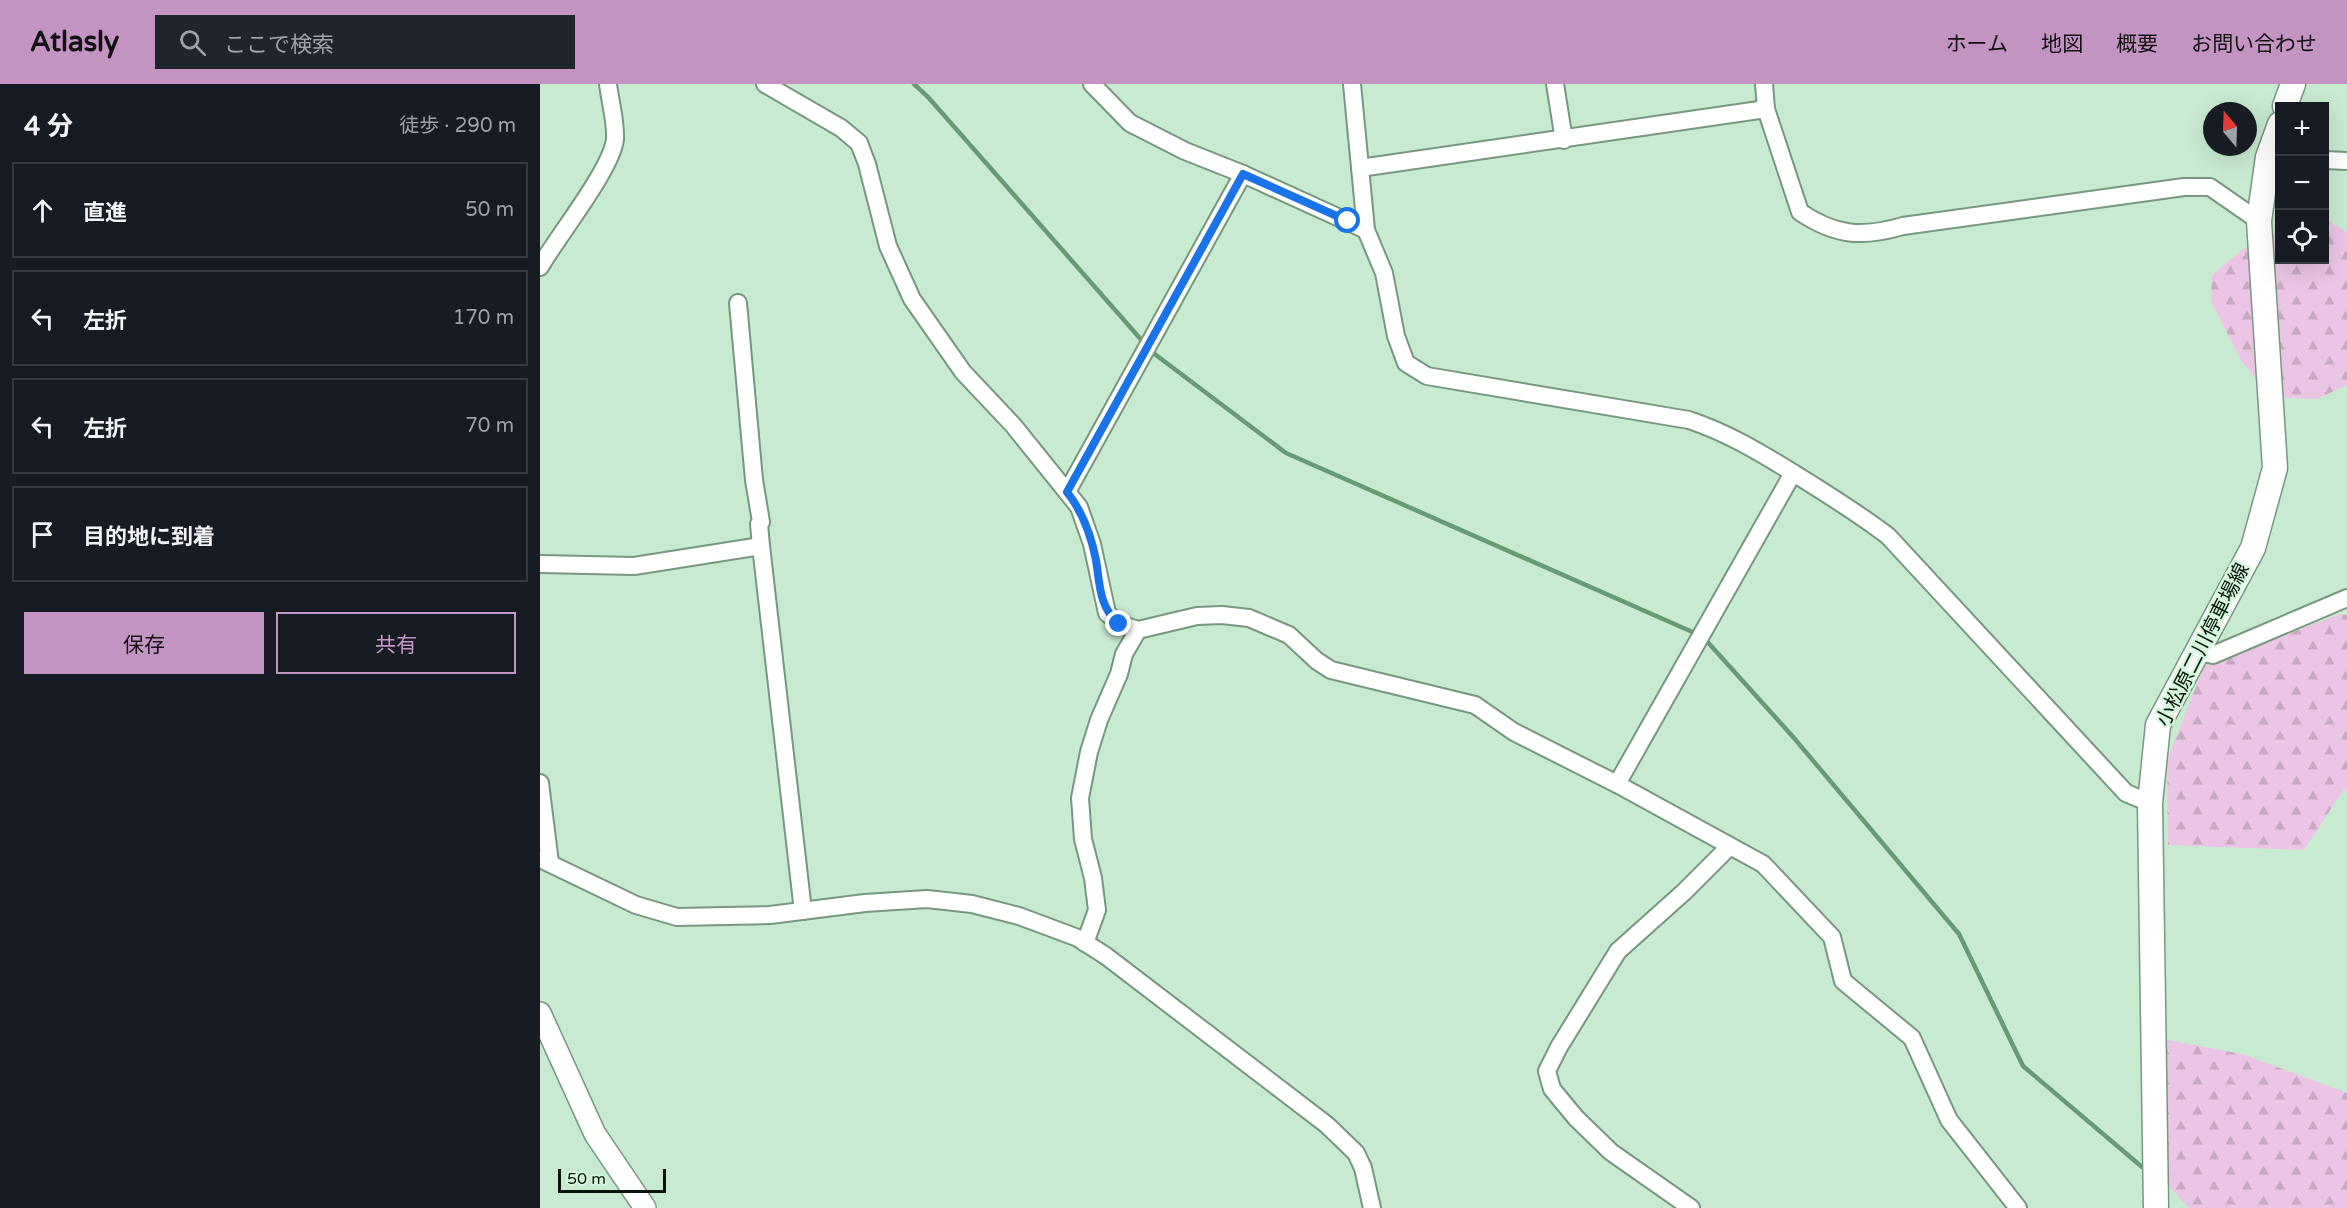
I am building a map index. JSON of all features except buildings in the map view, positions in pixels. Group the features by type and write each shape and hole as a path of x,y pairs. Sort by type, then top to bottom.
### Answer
{"main road":[{"name":"小松原二川停車場線","path":"2160,1203 2150,803 2158,725 2253,548 2275,468 2259,221 2274,158"}],"street":[{"path":"540,267 558,236 589,194 612,150 615,139 608,84"},
{"path":"765,84 841,128 859,143 867,164 888,246 912,299 963,372 1013,425 1079,507 1092,544 1107,614 1119,624 1138,630 1197,616 1222,615 1249,618 1289,635 1317,662 1331,670 1474,705 1514,732 1617,784 1763,864 1832,937 1843,981 1911,1038 1949,1120 2018,1208"},
{"path":"1092,84 1130,123 1185,151 1243,174 1366,230"},
{"path":"1352,84 1366,230 1384,273 1396,336 1406,363 1427,376 1689,420 1714,428 1761,452 1855,510 1888,536 2126,793 2150,803"},
{"path":"1555,84 1564,140"},
{"path":"1764,84 1766,110 1800,212 1834,231 1881,232 1903,226 2184,187 2210,187 2259,221"},
{"path":"1360,168 1766,110"},
{"path":"2329,160 2347,161"},
{"path":"1067,492 1243,174"},
{"path":"738,303 754,480 761,522 761,546 803,911"},
{"path":"1617,784 1793,473"},
{"path":"540,564 634,566 761,546"},
{"path":"2199,652 2213,655 2347,598"},
{"path":"1085,943 1097,910 1093,878 1083,839 1080,798 1089,752 1099,720 1119,674 1124,654 1138,630"},
{"path":"540,783 545,861 636,905 678,917 770,915 865,903 927,900 972,904 1056,929 1085,943 1138,979 1328,1125 1356,1153 1363,1168 1372,1208"},
{"path":"1691,1208 1611,1152 1576,1118 1552,1089 1547,1071 1559,1047 1618,951 1684,892 1729,847"},
{"path":"542,1023 595,1134 645,1208"}],"green space":[{"path":"2329,222 2347,232 2347,385 2317,399 2271,397 2242,362 2211,301 2212,275 2242,250 2275,233 2275,264 2329,264"},
{"path":"2340,614 2347,615 2347,791 2344,789 2304,850 2168,845 2167,761 2204,666"},
{"path":"2167,1040 2242,1054 2347,1093 2347,1208 2189,1208 2166,1183"}],"waterway":[{"path":"914,84 928,97 1152,352 1286,453 1697,634"},
{"path":"1704,638 1794,738 1959,934 2023,1066 2142,1167"}],"route":[{"path":"1119,624 1107,614 1101,595 1092,544 1079,507 1067,492 1243,174 1348,221"}]}
